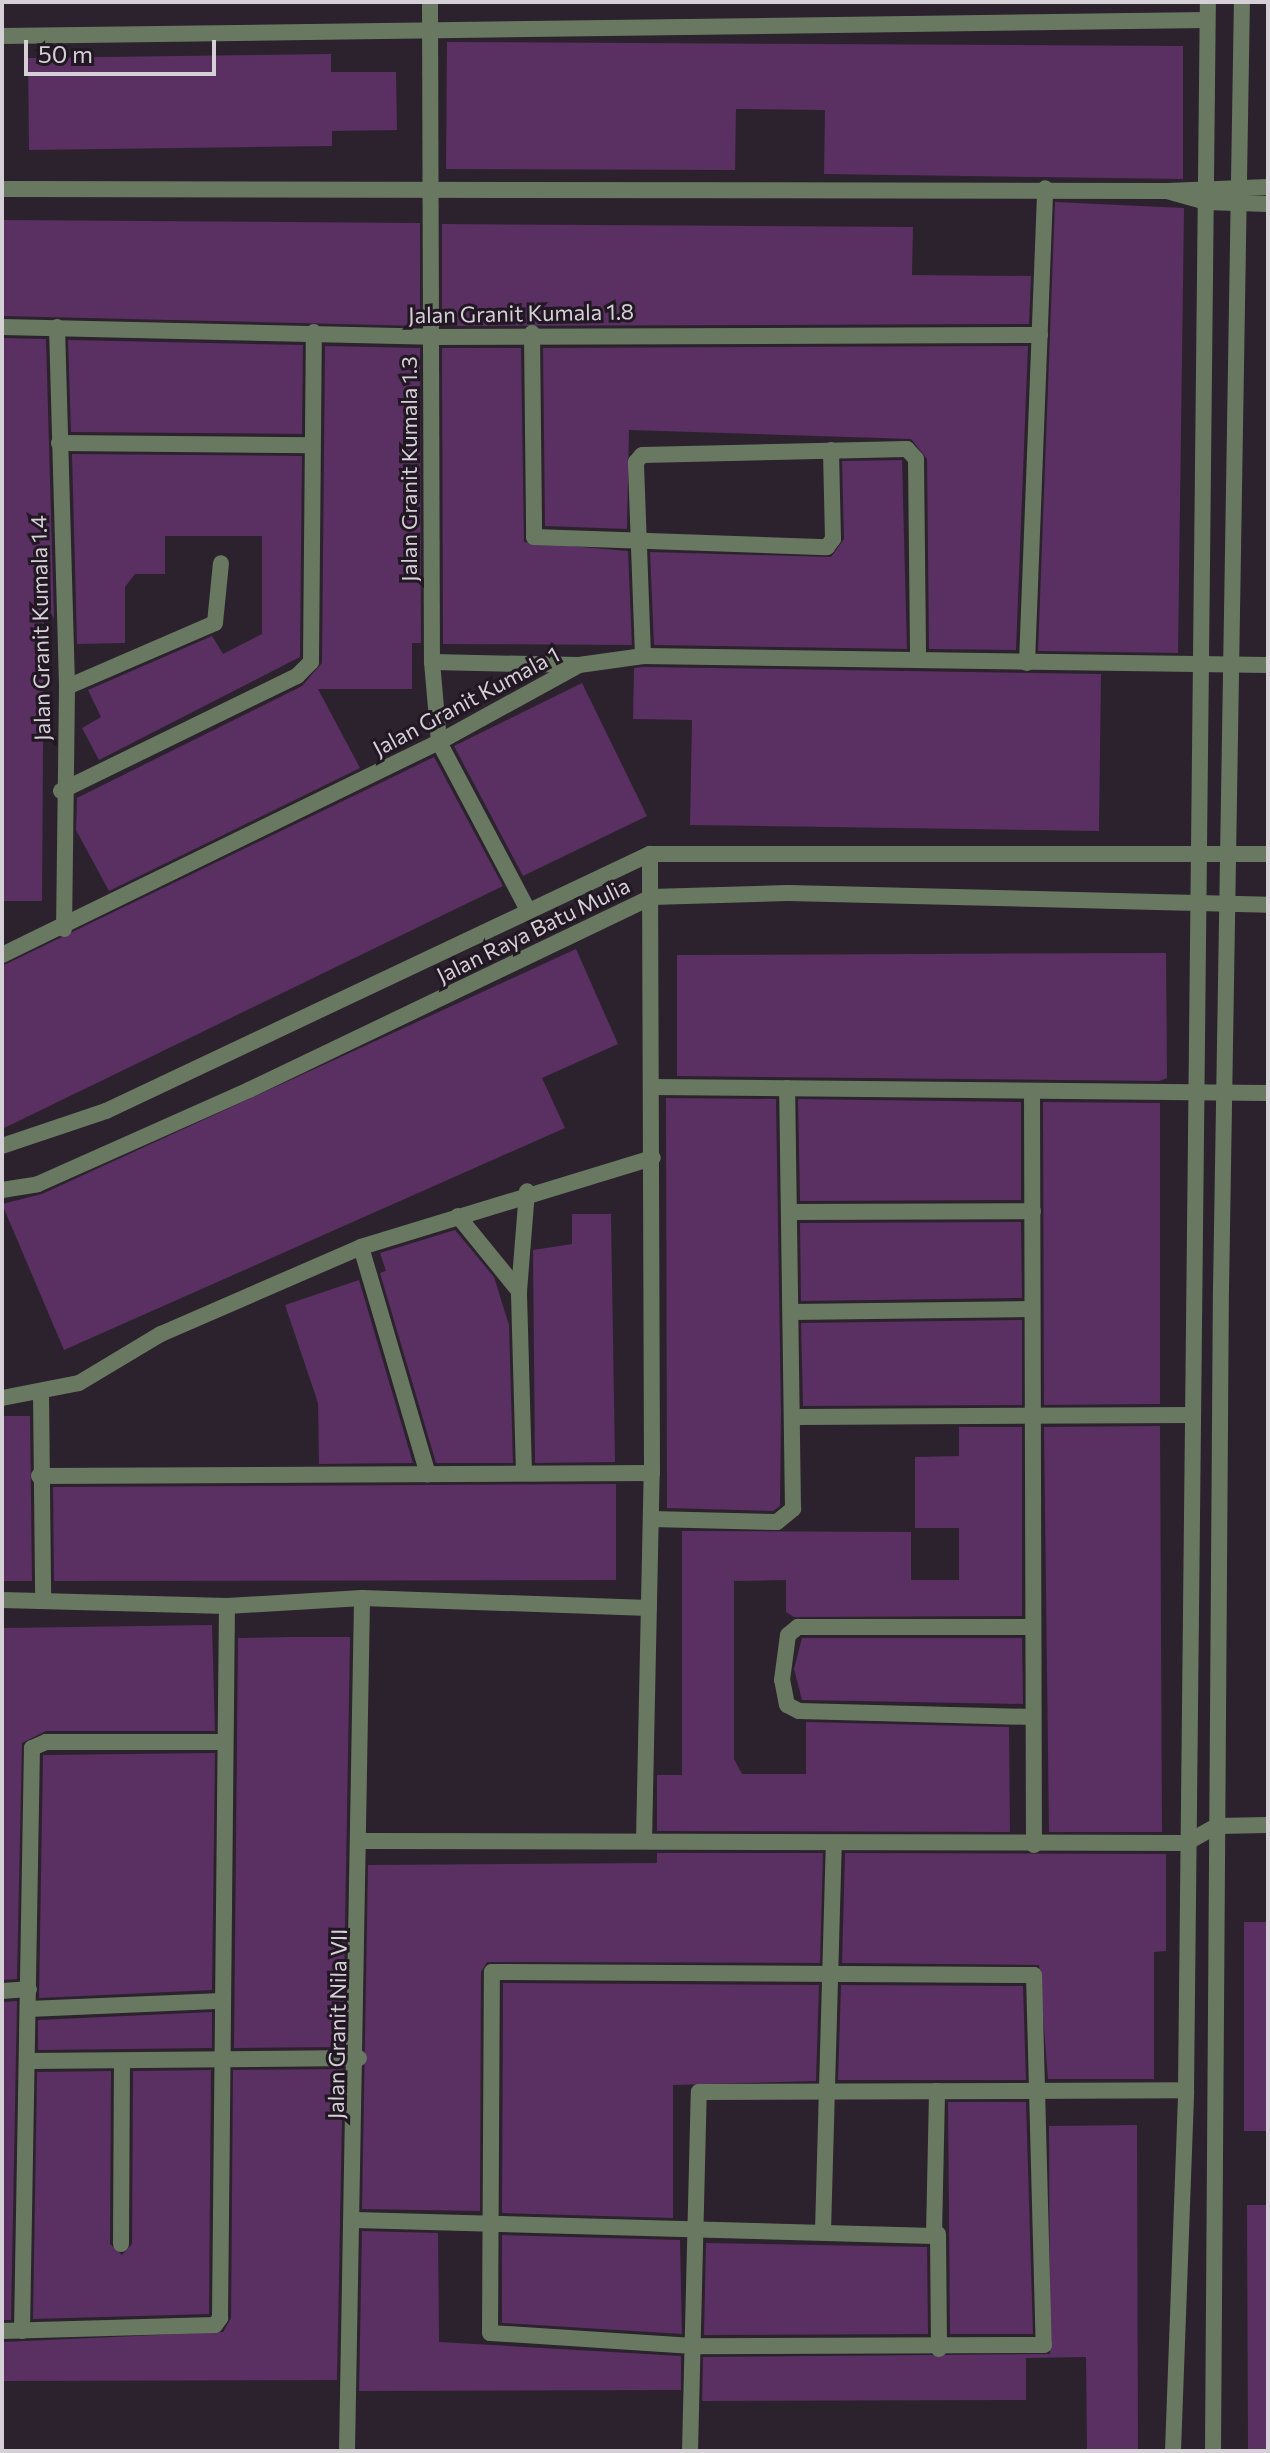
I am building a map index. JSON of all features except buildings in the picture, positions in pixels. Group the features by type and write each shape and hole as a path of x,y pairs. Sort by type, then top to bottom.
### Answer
{"street":[{"name":"Jalan Granit Kumala 1.3","path":"430,2 432,662 439,742"},
{"path":"1173,2451 1186,2090 1186,1843 1193,1415 1194,855 1208,2"},
{"path":"1213,2451 1217,1826 1231,905 1231,665 1244,194 1242,2"},
{"path":"2,36 1207,20"},
{"path":"2,189 430,195 1045,188 1244,194 1268,187"},
{"path":"1027,663 1045,188"},
{"path":"1244,194 1268,204"},
{"name":"Jalan Granit Kumala 1.8","path":"2,327 431,337 532,333 1040,335"},
{"name":"Jalan Granit Kumala 1.4","path":"57,327 67,687 61,791 64,929"},
{"path":"61,791 307,669 314,332"},
{"path":"532,333 532,534 827,547 833,539 831,450"},
{"path":"59,443 312,445"},
{"path":"643,656 636,462 642,455 831,450 914,452 918,657"},
{"path":"67,687 215,623 221,563"},
{"name":"Jalan Granit Kumala 1","path":"2,955 64,929 439,742 579,665 643,656 918,657 1027,663 1268,665"},
{"path":"432,662 579,665"},
{"path":"439,742 527,908"},
{"path":"644,1841 652,1473 650,854"},
{"path":"2,1146 106,1111 527,908 650,854 1268,854"},
{"name":"Jalan Raya Batu Mulia","path":"2,1190 38,1184 235,1096 651,897 1194,900 1231,905 1268,905"},
{"path":"653,1087 1268,1093"},
{"path":"651,1519 777,1522 788,1516 797,1496 787,1088"},
{"path":"1032,1092 1030,1415 1034,1845"},
{"path":"2,1398 41,1392 115,1368 161,1334 361,1247 527,1191 653,1158"},
{"path":"524,1473 519,1291 527,1191"},
{"path":"789,1212 1033,1211"},
{"path":"458,1216 519,1291"},
{"path":"361,1247 428,1474"},
{"path":"791,1312 1032,1309"},
{"path":"41,1392 39,1476 43,1600"},
{"path":"796,1417 1193,1415"},
{"path":"39,1476 652,1473"},
{"path":"2,1600 227,1606 362,1598 649,1608"},
{"name":"Jalan Granit Nila VII","path":"347,2451 359,2058 362,1598"},
{"path":"2,2331 218,2323 227,1606"},
{"path":"1032,1627 798,1627 788,1635 782,1680 787,1705 799,1711 1032,1717"},
{"path":"22,2331 32,1748 225,1742"},
{"path":"360,1841 1186,1843 1217,1826 1268,1825"},
{"path":"823,2231 829,2093 827,1976 834,1844"},
{"path":"490,1973 827,1976 1032,1973 1038,1980 1039,2092 1046,2341 1032,2350 693,2346 490,2333 490,1973"},
{"path":"2,1991 29,1989"},
{"path":"28,2009 222,2001"},
{"path":"27,2061 359,2058"},
{"path":"121,2244 122,2061"},
{"path":"690,2451 695,2095 1186,2090"},
{"path":"937,2091 939,2349"},
{"path":"355,2220 490,2219 938,2234"}]}
